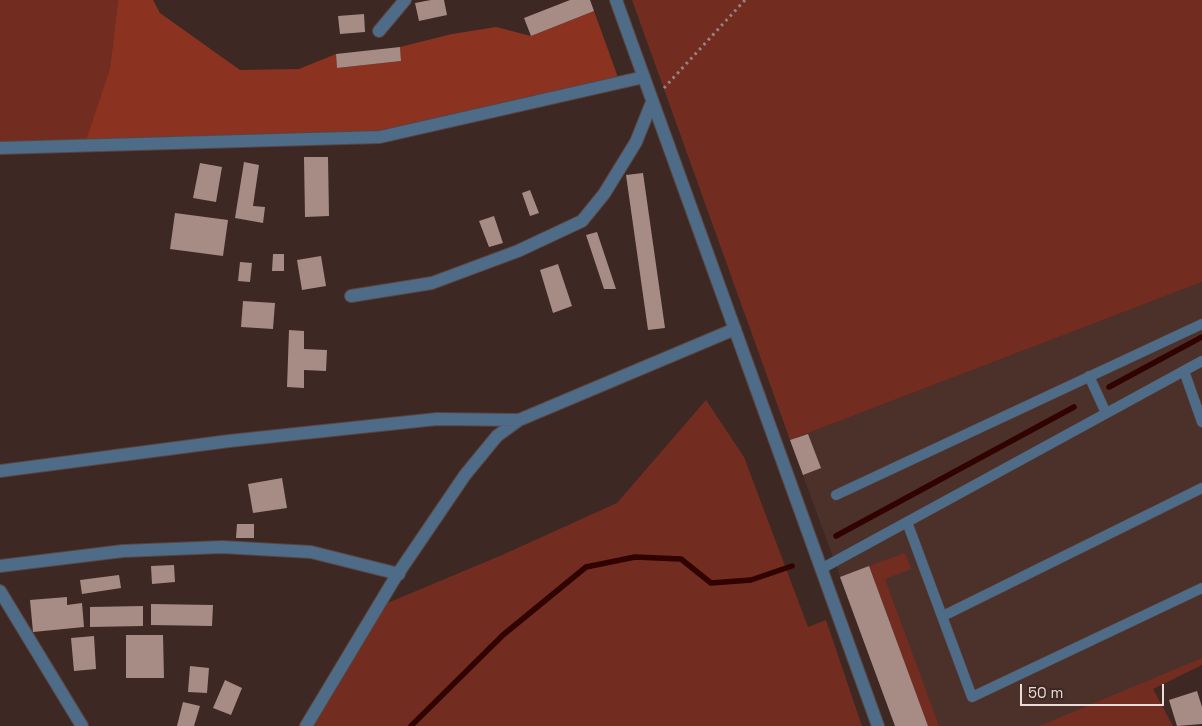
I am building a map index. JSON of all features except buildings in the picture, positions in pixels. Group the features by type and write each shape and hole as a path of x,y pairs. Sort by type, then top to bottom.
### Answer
{"street":[{"path":"378,31 405,0"},
{"path":"616,0 878,726"},
{"path":"0,148 380,137 644,78"},
{"path":"351,296 432,283 518,251 582,220 604,194 636,142 652,102"},
{"path":"306,726 399,574 465,475 497,436 519,420 735,329"},
{"path":"0,471 229,441 437,419 519,420"},
{"path":"0,566 123,551 222,547 311,552 399,574"},
{"path":"0,591 82,726"}],"lane":[{"path":"836,496 1202,324"},
{"path":"821,569 1202,362"},
{"path":"1184,371 1202,422"},
{"path":"1089,376 1106,413"},
{"path":"943,616 1202,488"},
{"path":"908,522 972,697 1202,588"}],"path":[{"path":"652,102 745,0"}],"shaded area":[{"path":"0,0 118,0 110,68 84,146 0,148"},
{"path":"118,0 153,0 160,13 240,70 299,69 336,54 337,68 401,61 400,47 452,34 496,27 531,36 594,11 620,83 380,137 84,146 110,68"},
{"path":"632,0 1202,0 1202,282 790,440"},
{"path":"1202,282 1202,665 1054,726 895,726 790,440"},
{"path":"706,400 744,457 808,627 826,620 862,726 306,726 378,607 502,555 617,503"},
{"path":"905,553 911,569 885,579 939,726 928,726 869,566"},
{"path":"1202,658 1202,665 1153,689 1173,726 1039,726"}],"waterway":[{"path":"1109,387 1202,337"},
{"path":"836,536 1074,407"},
{"path":"411,726 503,635 586,567 635,557 681,559 711,583 751,580 792,566"}]}
